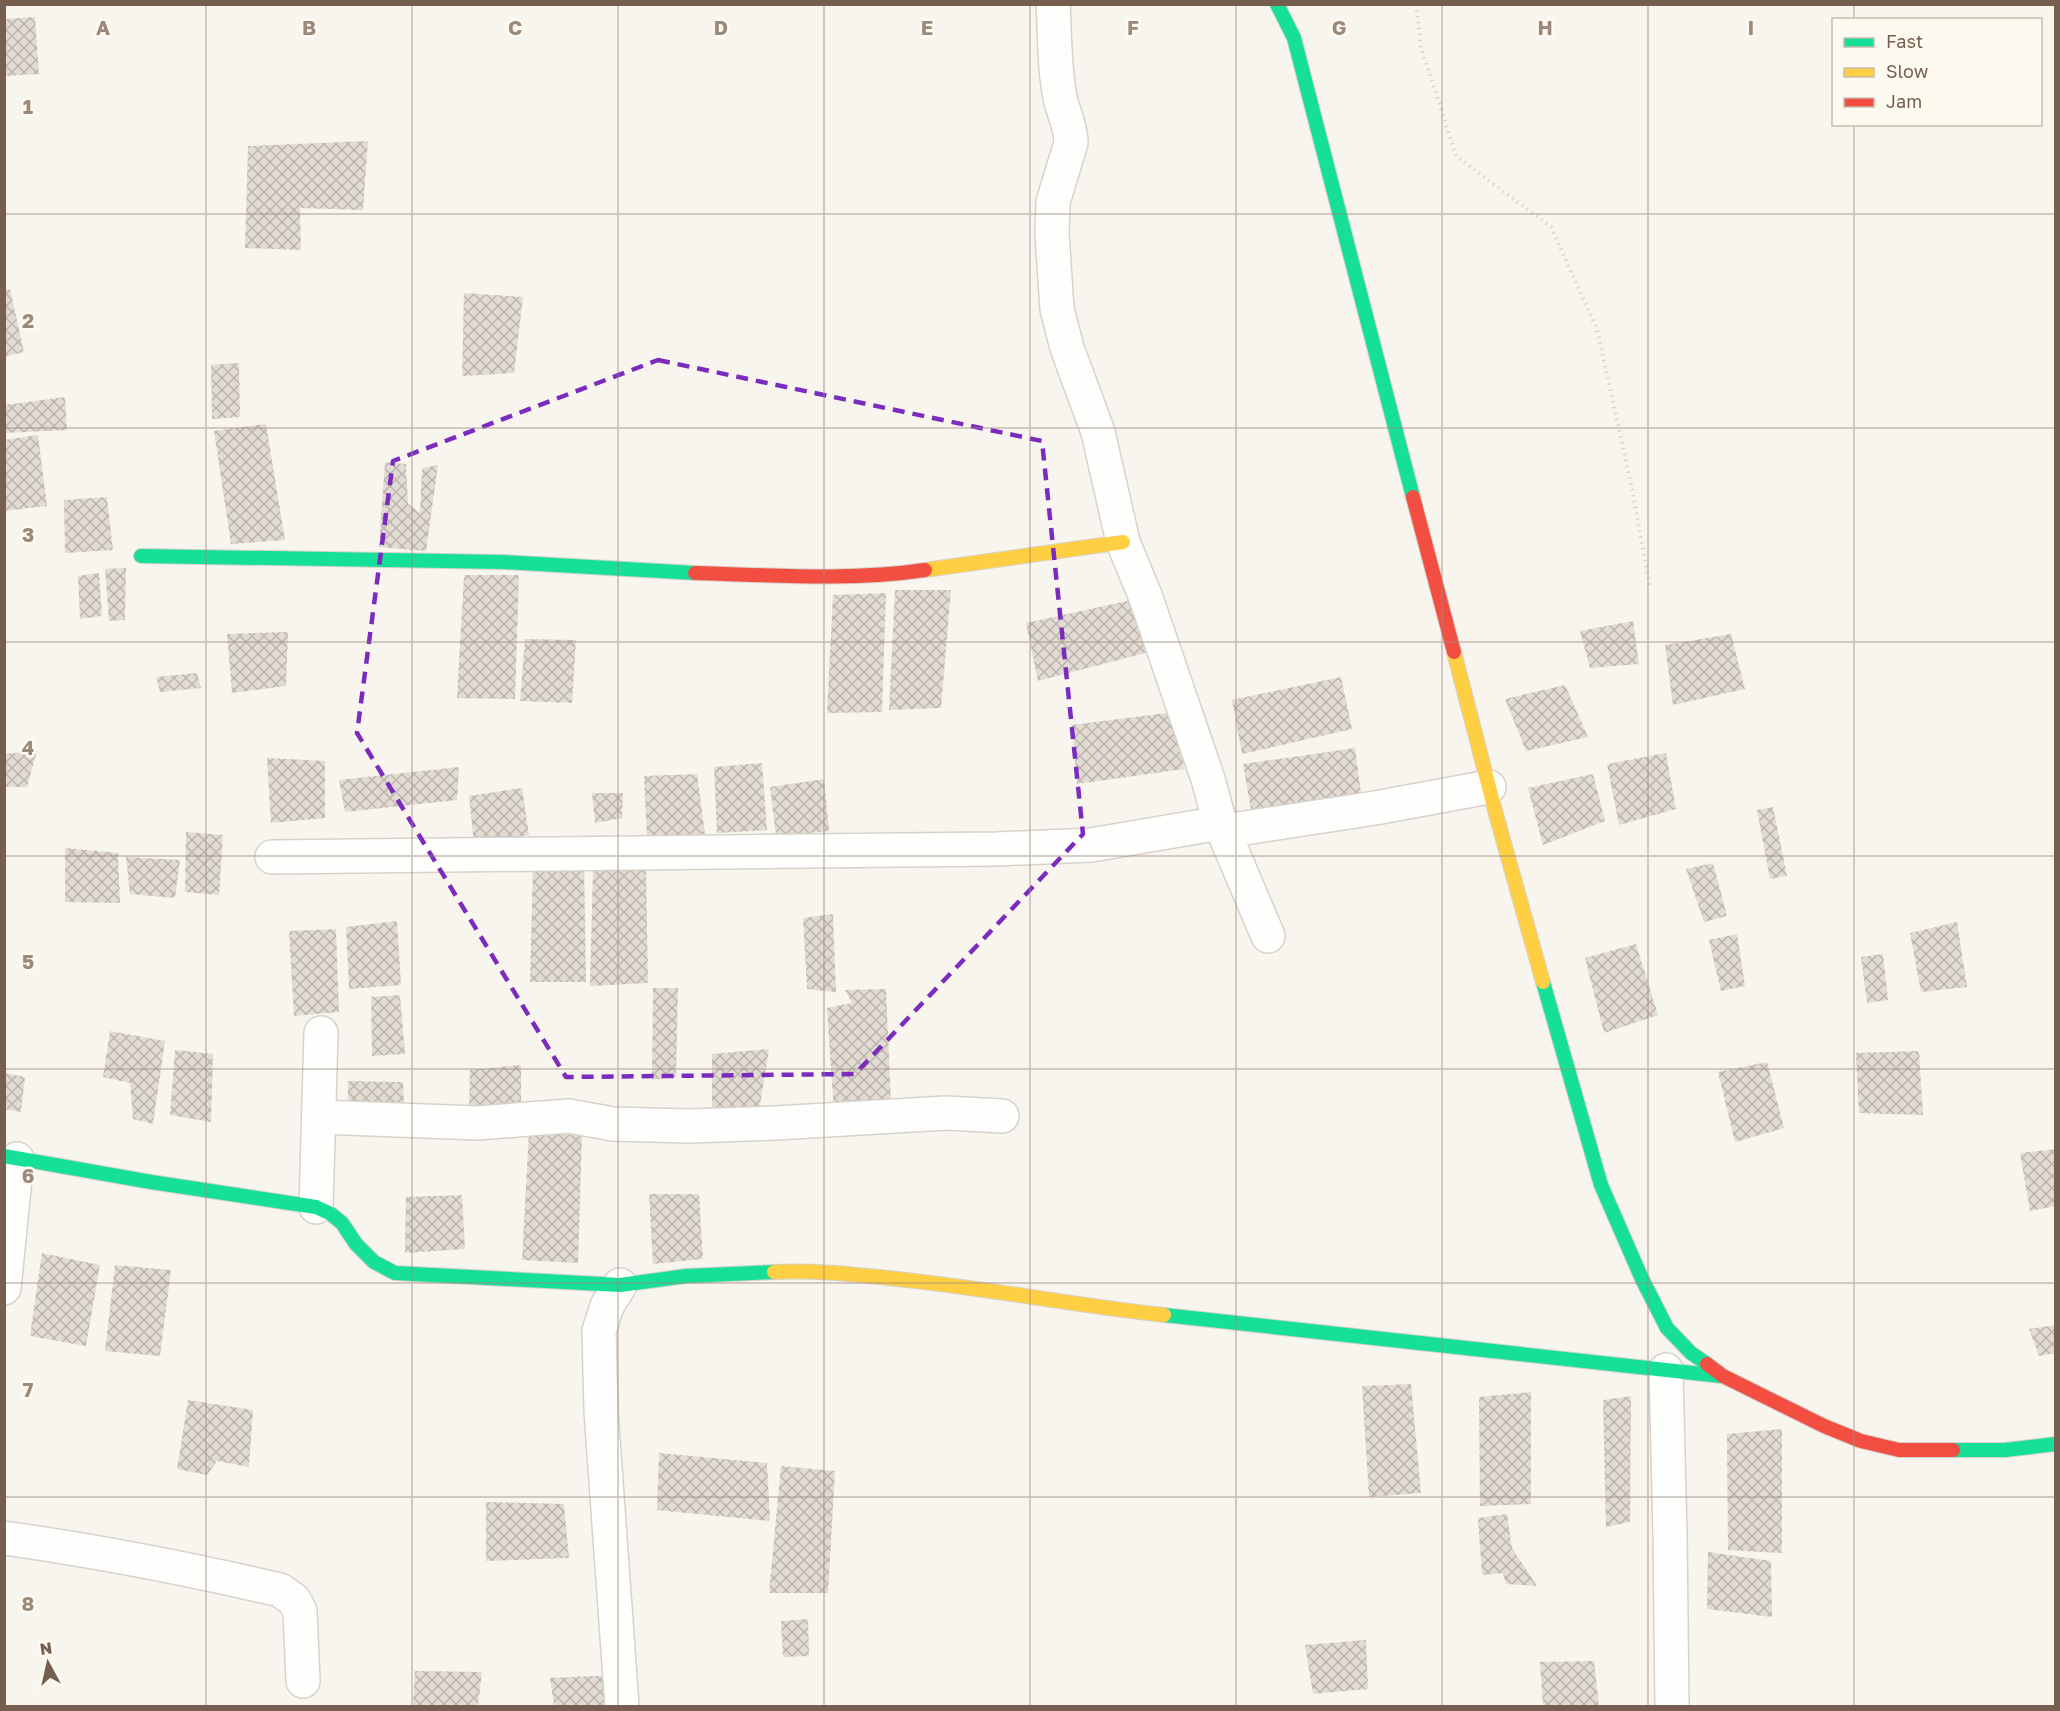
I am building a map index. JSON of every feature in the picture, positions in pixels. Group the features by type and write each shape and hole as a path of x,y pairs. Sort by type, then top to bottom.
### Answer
{"street":[{"path":"1053,4 1061,102 1071,133 1071,142 1053,202 1052,234 1057,309 1067,348 1098,432 1123,542 1146,598 1208,779 1222,827 1268,936"},
{"path":"1277,4 1294,38 1489,787 1601,1185 1642,1279 1667,1328 1691,1353 1723,1377 1824,1426 1861,1441 1899,1450 2005,1450 2055,1444"},
{"path":"141,556 503,562 696,573 822,576 898,574 1123,542"},
{"path":"272,857 996,849 1091,845 1375,808 1489,787"},
{"path":"316,1207 321,1033"},
{"path":"319,1117 477,1122 569,1116 613,1124 689,1126 945,1113 1002,1116"},
{"path":"4,1288 11,1157 151,1182 316,1207 332,1214 342,1223 374,1262 395,1273 620,1285 686,1276 792,1270 936,1283 1125,1311 1723,1377"},
{"path":"620,1285 607,1306 598,1331 601,1411 622,1707"},
{"path":"1666,1370 1672,1707"},
{"path":"4,1538 99,1552 280,1590 294,1600 300,1611 303,1681"}],"path":[{"path":"1416,4 1421,47 1456,156 1551,227 1597,329 1632,489 1650,587"}],"highlighted area":[{"path":"658,360 1042,441 1083,834 855,1074 566,1077 357,733 393,461"}],"building":[{"path":"35,17 39,74 4,76 4,19"},
{"path":"368,141 363,210 300,208 301,250 245,248 248,146"},
{"path":"10,289 24,352 4,357 4,290"},
{"path":"464,293 523,297 514,373 462,376"},
{"path":"239,363 240,417 212,419 211,365"},
{"path":"65,397 67,430 4,433 4,405"},
{"path":"266,424 285,540 231,544 214,431"},
{"path":"38,435 47,506 4,511 4,440"},
{"path":"385,462 406,464 408,504 420,513 422,468 438,465 426,551 379,547"},
{"path":"107,497 113,550 65,553 64,500"},
{"path":"126,568 125,620 109,621 105,569"},
{"path":"99,573 102,616 80,619 78,576"},
{"path":"464,575 519,575 515,699 457,698"},
{"path":"895,590 951,590 941,708 889,710"},
{"path":"886,593 882,712 827,713 833,595"},
{"path":"1141,598 1149,652 1038,681 1026,623"},
{"path":"1633,621 1639,664 1590,668 1580,631"},
{"path":"288,632 286,686 232,693 227,634"},
{"path":"1731,634 1745,689 1673,705 1665,645"},
{"path":"525,639 576,640 572,703 520,701"},
{"path":"197,673 201,688 160,692 156,677"},
{"path":"1341,677 1352,729 1242,754 1232,700"},
{"path":"1565,685 1588,737 1526,751 1505,699"},
{"path":"1174,712 1184,769 1077,784 1072,725"},
{"path":"1355,748 1362,800 1253,822 1243,764"},
{"path":"37,751 27,787 4,787 4,754"},
{"path":"1666,753 1676,809 1619,825 1607,764"},
{"path":"267,758 325,761 325,818 271,823"},
{"path":"762,763 767,830 717,833 714,767"},
{"path":"459,767 457,800 345,812 339,780"},
{"path":"697,774 705,834 647,837 644,776"},
{"path":"1593,774 1605,821 1543,845 1528,788"},
{"path":"824,779 829,831 776,836 770,787"},
{"path":"522,788 529,835 474,843 469,796"},
{"path":"592,793 623,793 622,818 595,823"},
{"path":"1773,807 1787,876 1770,879 1757,810"},
{"path":"186,832 223,835 219,895 185,892"},
{"path":"65,848 118,853 120,903 65,902"},
{"path":"126,857 180,860 175,898 130,894"},
{"path":"1713,863 1727,916 1704,922 1686,869"},
{"path":"584,864 586,982 530,982 533,866"},
{"path":"646,866 648,983 590,986 593,868"},
{"path":"833,914 836,992 807,989 803,918"},
{"path":"397,921 401,985 349,989 346,927"},
{"path":"1957,922 1967,987 1921,992 1910,933"},
{"path":"336,929 339,1012 294,1016 289,931"},
{"path":"1737,934 1745,986 1721,991 1709,940"},
{"path":"1636,944 1658,1015 1604,1033 1585,958"},
{"path":"1883,954 1888,1000 1867,1003 1861,957"},
{"path":"653,988 678,988 676,1077 652,1080"},
{"path":"886,989 891,1104 834,1112 827,1008 852,1003 845,990"},
{"path":"400,995 405,1054 372,1056 371,997"},
{"path":"110,1031 165,1041 153,1124 133,1119 130,1083 103,1077"},
{"path":"769,1049 759,1111 712,1116 712,1054"},
{"path":"175,1050 213,1054 211,1122 170,1115"},
{"path":"1919,1051 1923,1115 1859,1113 1856,1053"},
{"path":"1767,1062 1784,1128 1735,1142 1718,1072"},
{"path":"521,1065 521,1112 469,1111 470,1070"},
{"path":"4,1073 25,1077 21,1112 4,1109"},
{"path":"348,1081 403,1082 404,1104 348,1102"},
{"path":"529,1131 582,1136 578,1263 522,1260"},
{"path":"2055,1149 2056,1206 2030,1211 2020,1153"},
{"path":"649,1194 699,1194 703,1259 653,1264"},
{"path":"462,1195 465,1249 405,1253 406,1197"},
{"path":"42,1253 100,1265 86,1346 30,1336"},
{"path":"115,1265 171,1270 160,1356 105,1351"},
{"path":"2056,1325 2056,1353 2039,1356 2029,1329"},
{"path":"1411,1384 1421,1493 1369,1497 1362,1386"},
{"path":"1531,1392 1531,1504 1480,1506 1479,1397"},
{"path":"1631,1396 1630,1522 1606,1527 1603,1400"},
{"path":"188,1400 253,1410 249,1467 217,1461 207,1475 177,1469"},
{"path":"1782,1429 1782,1553 1728,1550 1727,1434"},
{"path":"659,1453 767,1463 770,1521 657,1510"},
{"path":"781,1466 835,1471 828,1593 769,1593"},
{"path":"486,1502 564,1504 569,1558 486,1561"},
{"path":"1507,1514 1512,1548 1537,1586 1506,1584 1503,1573 1482,1575 1478,1518"},
{"path":"1708,1552 1771,1561 1772,1617 1707,1609"},
{"path":"808,1619 809,1656 783,1657 781,1621"},
{"path":"1366,1640 1368,1689 1313,1694 1305,1645"},
{"path":"1594,1661 1599,1706 1543,1706 1540,1662"},
{"path":"415,1671 482,1672 478,1706 413,1706"},
{"path":"612,1675 614,1706 554,1706 550,1678"}],"traffic: fast":[{"path":"1277,4 1294,38 1413,497"},
{"path":"141,556 503,562 695,573"},
{"path":"1543,982 1601,1185 1642,1279 1667,1328 1691,1353 1707,1364"},
{"path":"4,1156 151,1182 316,1207 331,1214 342,1223 356,1244 374,1262 395,1273 620,1285 686,1276 774,1272"},
{"path":"1164,1315 1721,1376"},
{"path":"1953,1450 2005,1450 2056,1444"}],"traffic: slow":[{"path":"925,570 1123,542"},
{"path":"1454,652 1543,982"},
{"path":"774,1272 860,1275 1164,1315"}],"traffic: jam":[{"path":"1413,497 1454,652"},
{"path":"695,573 839,576 925,570"},
{"path":"1707,1364 1723,1376 1824,1426 1861,1441 1899,1450 1953,1450"}]}
